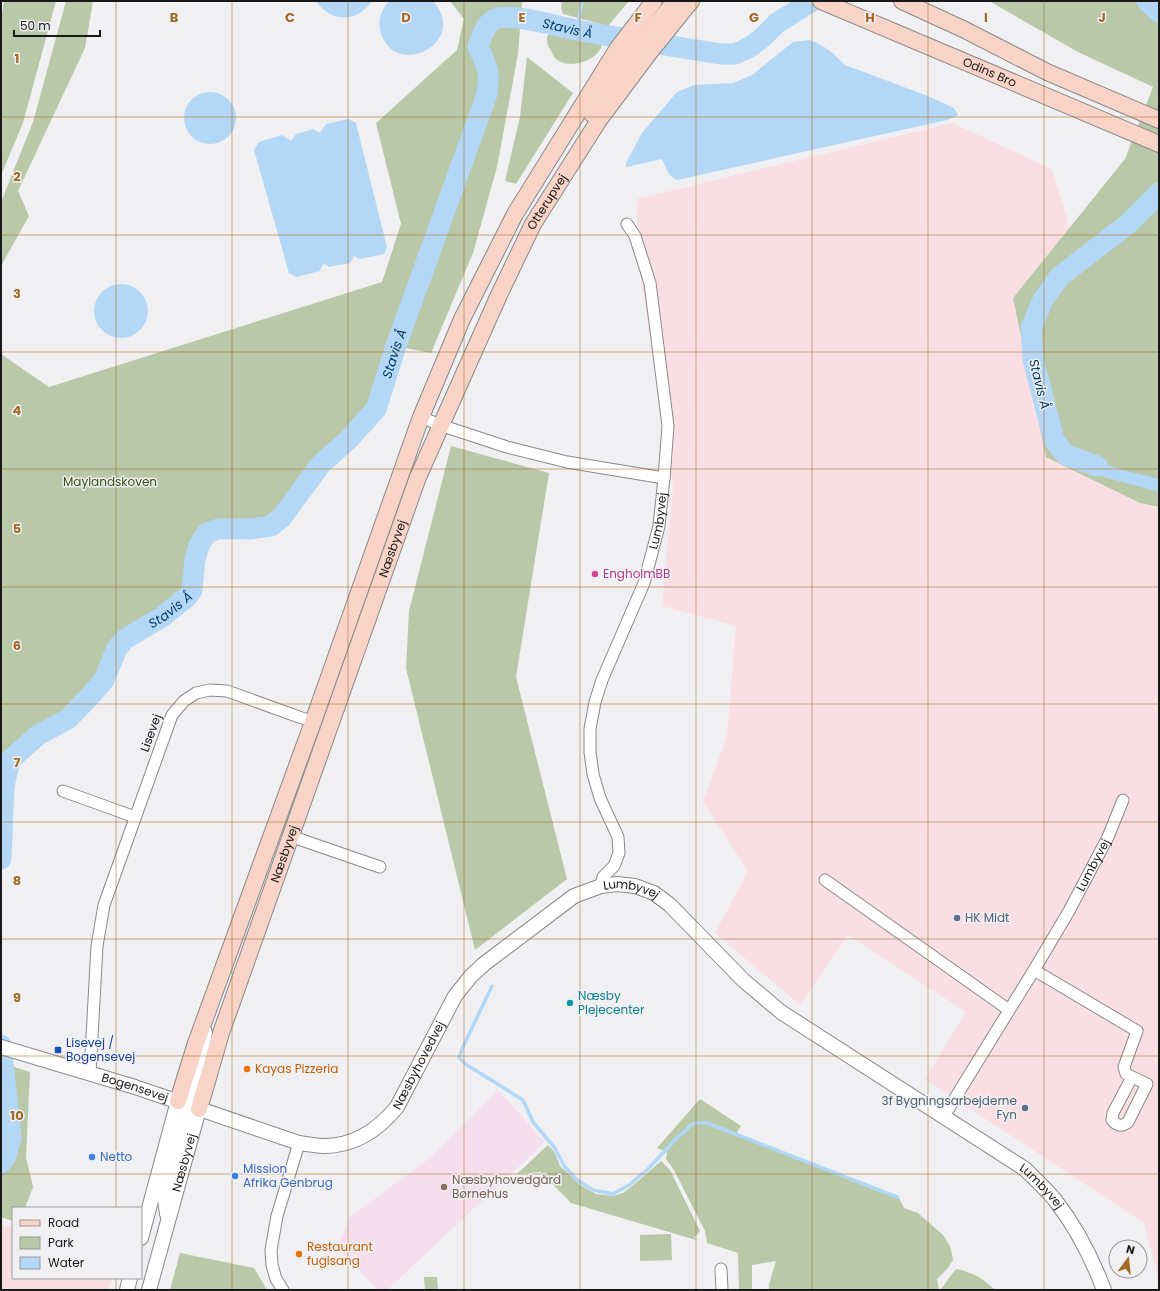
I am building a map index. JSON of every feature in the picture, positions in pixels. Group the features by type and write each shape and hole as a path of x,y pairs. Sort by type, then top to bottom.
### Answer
{"main road":[{"name":"Otterupvej","path":"421,417 462,319 515,214 618,48 654,1"},
{"path":"658,31 675,1"},
{"name":"Otterupvej","path":"440,425 530,231 642,52 658,31 691,1"},
{"name":"Odins Bro","path":"821,1 1159,144"},
{"path":"893,1 926,7"},
{"path":"902,1 926,7"},
{"name":"Odins Bro","path":"926,7 1047,72 1159,120"},
{"name":"Næsbyvej","path":"178,1101 196,1043 313,722 421,417"},
{"name":"Næsbyvej","path":"199,1109 221,1033 290,836 418,477 440,425"}],"street":[{"name":"Lumbyvej","path":"627,224 635,236 650,283 668,426 659,526 644,583 602,680 595,702 590,729 590,752 593,774 600,798 618,837 619,853 614,866 603,877 600,886 618,884 635,886 654,893 670,905 743,980 781,1012 1025,1169 1055,1200 1075,1230 1095,1267 1104,1290"},
{"name":"Lumbyvej","path":"421,417 440,425 507,447 567,462 664,478"},
{"name":"Lisevej","path":"90,1073 97,946 104,905 172,715 184,701 196,693 210,690 227,691 313,722"},
{"path":"63,791 135,816"},
{"name":"Lumbyvej","path":"944,1116 1069,911 1108,837 1123,800"},
{"path":"290,836 380,867"},
{"path":"825,880 1009,1010"},
{"name":"Næsbyhovedvej","path":"199,1109 299,1143 324,1146 344,1144 360,1138 387,1120 397,1107 455,996 471,976 484,964 574,896 600,886"},
{"path":"1034,970 1137,1031 1124,1067 1126,1074 1132,1077"},
{"path":"199,1109 190,1097 201,1057 211,1005"},
{"name":"Bogensevej","path":"1,1047 90,1073 199,1109"},
{"path":"168,1222 164,1192 185,1113 178,1101"},
{"name":"Næsbyvej","path":"142,1234 178,1101"},
{"name":"Næsbyvej","path":"149,1290 199,1109"},
{"path":"283,1290 276,1279 272,1264 271,1250 277,1216 299,1143"},
{"path":"721,1269 722,1290"},
{"path":"127,1290 130,1279"}],"shaded area":[{"path":"952,123 1052,169 1070,228 1013,298 1140,503 1159,507 1159,1282 1144,1223 925,1079 966,1012 848,935 800,1005 715,933 748,871 703,802 727,736 736,626 662,606 673,486 638,259 637,199"},
{"name":"Næsbyhovedgård Børnehus","path":"498,1090 545,1142 387,1290 378,1290 337,1247 351,1216 430,1158"},
{"path":"1,1224 12,1227 12,1279 112,1279 108,1290 1,1290"}],"green space":[{"path":"4,1 56,1 23,123 1,175 1,22"},
{"path":"66,1 93,1 85,48 18,191 29,216 1,266 1,202 33,122"},
{"name":"Maylandskoven","path":"450,1 522,1 518,54 497,167 473,253 431,353 396,346 376,409 348,440 321,464 282,517 271,526 250,529 218,529 207,533 199,545 195,559 192,590 188,596 162,617 125,639 117,648 104,680 68,719 38,735 10,760 1,760 1,354 49,387 382,282 401,224 376,123 457,50 464,19"},
{"path":"562,1 629,1 608,26 563,14 561,7"},
{"path":"989,1 1159,1 1159,507 1140,503 1046,457 1013,298 1125,159 1153,87 1078,52"},
{"path":"548,34 602,44 600,50 589,59 575,64 567,64 554,57 548,44"},
{"path":"527,57 573,93 516,184 505,181 520,117"},
{"path":"451,446 549,473 516,677 567,879 475,950 406,668 409,611"},
{"path":"8,1065 30,1072 26,1157 33,1187 25,1207 12,1207 12,1221 1,1217 1,1172 7,1168 11,1162 15,1147"},
{"path":"1,1099 5,1137 1,1149"},
{"path":"700,1099 741,1126 736,1134 899,1198 904,1208 918,1213 943,1235 950,1246 953,1260 948,1268 937,1279 939,1290 769,1290 769,1284 776,1261 752,1265 752,1290 739,1290 738,1253 707,1243 705,1231 674,1170 666,1159 667,1152 657,1148"},
{"path":"548,1145 555,1153 560,1166 580,1185 596,1194 613,1196 623,1193 661,1161 670,1170 700,1231 694,1237 696,1240 571,1203 541,1172 517,1174"},
{"path":"671,1234 672,1260 640,1261 640,1235"},
{"path":"180,1253 254,1268 267,1290 170,1290"},
{"path":"957,1269 978,1276 995,1290 940,1290"},
{"path":"424,1277 437,1277 438,1290 425,1290"}],"water":[{"path":"316,1 372,1 359,13 344,18 329,13"},
{"path":"390,1 433,1 442,17 442,31 436,43 425,51 412,55 398,53 387,45 380,29 380,18 383,10"},
{"path":"809,40 825,47 845,65 928,96 954,108 958,115 947,120 677,180 669,174 662,159 626,167 626,163 642,133 677,92 694,85 733,83 752,75 793,42"},
{"path":"205,92 215,92 229,99 236,113 236,123 229,137 215,144 205,144 195,140 188,133 184,123 184,113 188,103 195,96"},
{"path":"348,119 356,123 387,247 384,254 360,259 354,256 350,263 329,267 323,263 320,271 296,277 289,273 254,150 259,142 282,135 291,141 296,134 313,129 320,133 326,124"},
{"path":"116,284 126,284 136,288 144,296 148,306 148,316 144,326 136,334 126,338 116,338 106,334 98,326 94,316 94,306 98,296 106,288"},
{"path":"1075,452 1119,469 1159,479 1159,492 1104,477 1066,462"}],"waterway":[{"path":"577,30 582,1"},
{"name":"Stavis Å","path":"1,859 4,786 10,760 38,735 68,719 90,696 104,680 117,648 125,639 162,617 188,596 192,590 195,559 199,545 207,533 218,529 250,529 271,526 282,517 321,464 348,440 376,409 396,346 487,94 488,75 484,60 478,47 490,22 498,18 515,18 576,30 720,54 735,54 750,47 777,23 812,1"},
{"name":"Stavis Å","path":"1147,1 1159,12"},
{"name":"Stavis Å","path":"1097,466 1066,455 1054,440 1033,359 1031,328 1043,300 1059,277 1128,224 1159,193"},
{"path":"492,986 459,1058 467,1065 523,1100 533,1122 554,1147 565,1167 577,1180 593,1190 613,1194 629,1185 647,1170 677,1138 694,1123 707,1123 897,1197"},
{"name":"Stavis Å","path":"1,1045 11,1137 6,1156 1,1163"}],"place":[{"name":"EngholmBB","path":"595,574"},
{"name":"HK Midt","path":"957,918"},
{"name":"Næsby Plejecenter","path":"570,1003"},
{"name":"Lisevej / Bogensevej","path":"58,1050"},
{"name":"Kayas Pizzeria","path":"247,1069"},
{"name":"3f Bygningsarbejderne Fyn","path":"1025,1108"},
{"name":"Netto","path":"92,1157"},
{"name":"Mission Afrika Genbrug","path":"235,1176"},
{"name":"Næsbyhovedgård Børnehus","path":"444,1187"},
{"name":"Restaurant fuglsang","path":"299,1254"}]}
